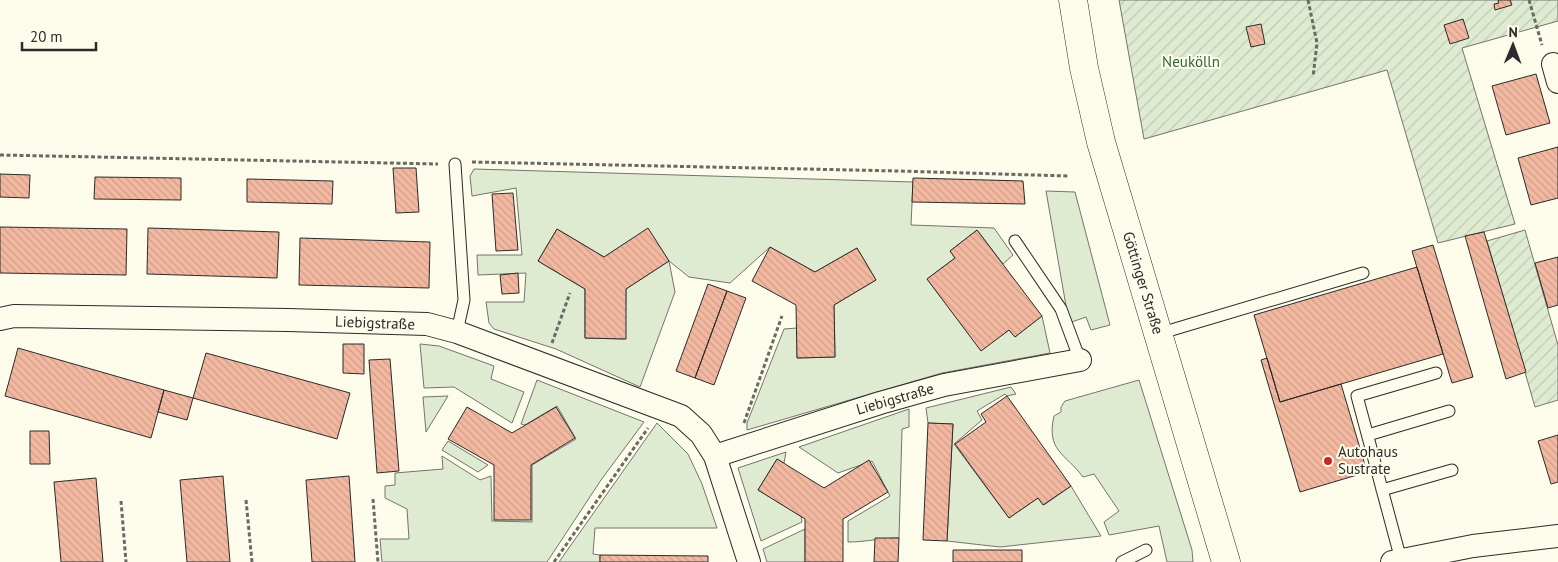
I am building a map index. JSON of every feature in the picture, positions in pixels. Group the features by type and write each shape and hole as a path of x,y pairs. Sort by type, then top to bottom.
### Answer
{"street":[{"name":"Göttinger Straße","path":"1073,0 1084,68 1101,142 1226,562"},
{"name":"Liebigstraße","path":"0,319 14,316 288,320 427,324 457,332 681,416 701,434 711,450 749,562"},
{"name":"Liebigstraße","path":"711,450 944,385 1080,360"},
{"path":"1396,561 1472,546 1558,536"}],"lane":[{"path":"455,164 464,300 457,332"},
{"path":"1015,241 1061,309 1080,360"},
{"path":"1158,334 1364,272"},
{"path":"1396,561 1382,490 1357,396 1436,373"},
{"path":"1368,435 1449,411"},
{"path":"1382,490 1452,470"},
{"path":"1122,562 1146,550"}],"path":[{"path":"1308,0 1316,43 1313,77"},
{"path":"1529,0 1546,60 1555,73"},
{"path":"0,155 455,164 484,162 1068,176"},
{"path":"544,364 570,293"},
{"path":"711,450 742,428 782,316"},
{"path":"554,562 662,409"},
{"path":"373,499 378,562"},
{"path":"246,500 252,562"},
{"path":"121,501 126,562"}],"green space":[{"name":"Neukölln","path":"1119,0 1558,0 1558,21 1462,48 1515,224 1438,243 1387,70 1144,139"},
{"path":"474,169 913,182 911,225 994,228 1013,255 1003,264 977,230 950,251 955,258 927,279 981,350 1009,330 1015,337 1042,316 1050,353 942,373 747,430 747,423 784,329 797,328 797,358 835,357 834,305 876,280 857,248 815,272 770,247 730,283 689,277 669,261 675,292 640,387 556,349 494,329 489,323 486,302 524,302 526,273 478,275 477,255 522,255 516,188 472,196 470,176","holes":["557,229 604,257 648,229 669,261 626,289 625,339 585,338 585,289 538,261"]},
{"path":"1046,191 1075,192 1110,325 1091,330 1086,317 1069,323"},
{"path":"1525,230 1558,345 1558,400 1535,407 1487,241"},
{"path":"420,344 439,346 494,366 491,379 524,392 512,423 454,387 424,388"},
{"path":"537,380 644,422 601,480 547,562 382,562 380,539 409,539 407,509 385,498 385,486 395,485 395,473 443,469 442,456 480,480 491,476 492,521 532,522 532,465 576,439 557,406 525,425 521,424"},
{"path":"1139,380 1192,550 1193,562 1167,562 1159,526 1109,535 1104,522 1119,511 1094,474 1083,477 1055,444 1052,428 1054,416 1061,412 1061,407 1065,401"},
{"path":"1011,387 1016,394 1007,396 1005,394 977,411 982,420 954,444 1009,518 1038,498 1044,505 1071,486 1101,536 1000,547 947,541 953,424 928,423 926,408"},
{"path":"448,396 426,432 423,397"},
{"path":"909,409 909,427 902,429 899,538 848,542 848,521 890,496 872,461 838,473 799,447"},
{"path":"657,423 688,454 702,484 717,528 595,528 593,554 600,555 600,562 559,562"},
{"path":"448,441 488,465 478,472 442,450"},
{"path":"786,452 784,463 777,459 758,490 801,516 802,522 761,541 738,468"},
{"path":"805,529 805,562 767,562 763,549"}],"building":[{"path":"1498,0 1510,0 1512,5 1495,10 1494,4 1499,3"},
{"path":"1463,19 1469,38 1450,44 1444,25"},
{"path":"1261,24 1265,44 1251,47 1246,27"},
{"path":"1536,74 1550,123 1506,135 1492,86"},
{"path":"1558,147 1558,198 1531,205 1518,158"},
{"path":"393,168 416,168 419,212 396,213"},
{"path":"0,174 30,175 29,198 0,197"},
{"path":"95,177 181,178 181,200 94,199"},
{"path":"913,178 1023,181 1025,204 912,202"},
{"path":"247,179 333,181 332,204 247,202"},
{"path":"513,193 518,250 496,251 492,194"},
{"path":"0,227 127,229 126,275 0,273"},
{"path":"148,228 279,232 277,278 147,274"},
{"path":"648,228 669,261 626,289 626,339 585,338 585,289 538,261 557,229 604,257"},
{"path":"977,230 1042,316 1015,337 1009,330 981,351 927,279 955,258 950,251"},
{"path":"1484,232 1526,372 1506,379 1465,236"},
{"path":"300,238 430,242 429,288 299,285"},
{"path":"1433,245 1473,377 1452,383 1412,251"},
{"path":"770,247 815,272 857,248 876,280 834,305 835,357 797,358 796,305 752,281"},
{"path":"1558,257 1558,305 1548,308 1535,263"},
{"path":"1417,267 1443,354 1280,402 1254,315"},
{"path":"518,273 519,293 502,294 500,275"},
{"path":"708,284 727,291 695,378 676,371"},
{"path":"727,291 746,298 714,385 695,378"},
{"path":"343,344 364,344 364,374 343,373"},
{"path":"18,348 164,390 151,438 5,396"},
{"path":"206,353 350,393 337,439 193,398"},
{"path":"1267,358 1280,402 1341,384 1367,472 1300,492 1261,360"},
{"path":"390,359 399,471 377,473 369,360"},
{"path":"164,390 193,398 187,420 158,412"},
{"path":"1007,396 1071,486 1043,505 1038,498 1009,518 955,444 986,422 981,414"},
{"path":"467,407 512,433 556,407 575,438 531,465 531,520 494,520 494,465 448,439"},
{"path":"928,423 953,424 947,541 923,540"},
{"path":"30,431 49,431 50,464 30,464"},
{"path":"1558,435 1558,482 1551,484 1538,441"},
{"path":"777,459 824,488 869,460 888,492 843,519 843,562 805,562 805,519 758,490"},
{"path":"223,476 230,562 187,562 180,480"},
{"path":"349,476 355,562 312,562 306,480"},
{"path":"96,478 103,562 61,562 54,482"},
{"path":"875,538 899,538 898,562 874,562"},
{"path":"953,550 1022,550 1022,562 953,562"},
{"path":"600,555 708,556 708,562 600,562"}],"place":[{"name":"Autohaus Sustrate","path":"1328,461"}]}
